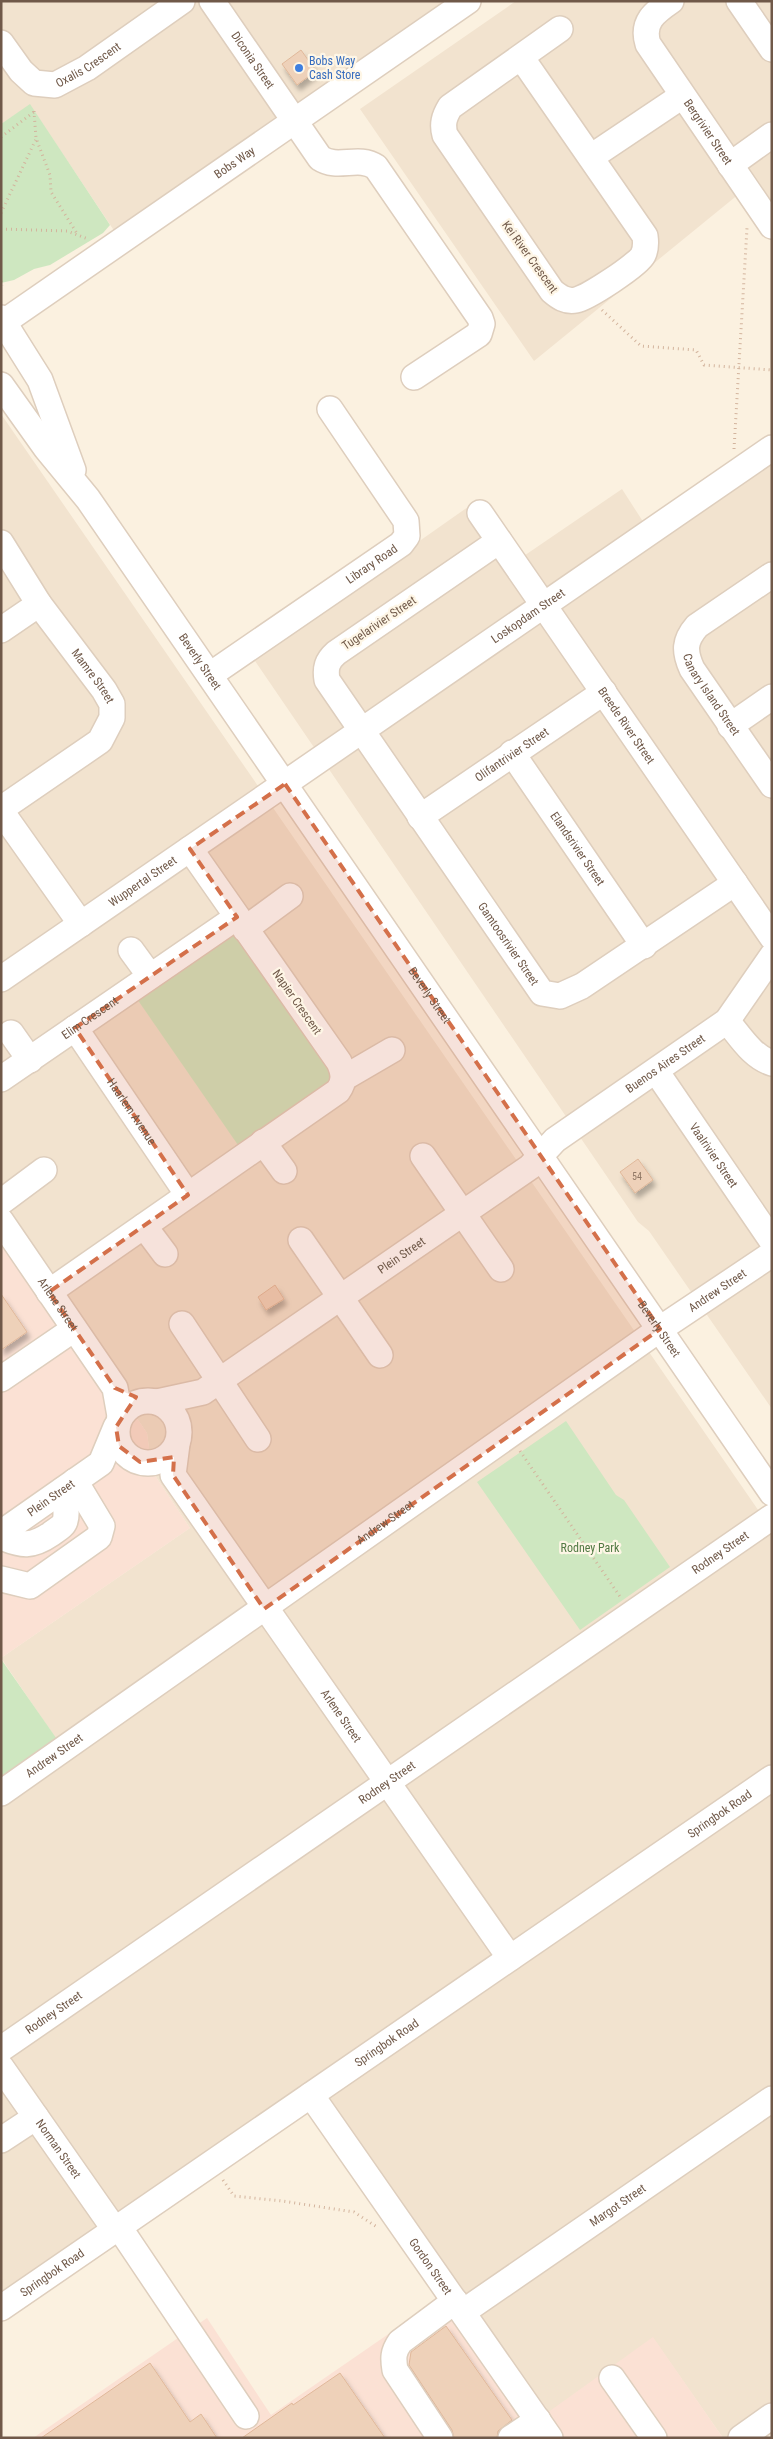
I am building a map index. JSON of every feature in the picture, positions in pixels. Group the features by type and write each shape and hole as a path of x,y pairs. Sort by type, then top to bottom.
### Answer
{"street":[{"name":"Oxalis Crescent","path":"1,43 21,71 34,84 55,85 87,68 182,1"},
{"name":"Diconia Street","path":"212,1 294,121 324,161 335,164 360,161 376,167 480,318 481,329 475,337 414,377"},
{"name":"Bobs Way","path":"2,321 468,1"},
{"name":"Bergrivier Street","path":"672,1 653,14 646,24 646,38 650,50 772,226"},
{"path":"739,1 772,49"},
{"name":"Kei River Crescent","path":"521,57 642,230 646,243 639,260 586,296 569,300 562,299 552,291 445,135 444,121 450,107 560,29"},
{"path":"591,157 682,96"},
{"path":"730,165 772,135"},
{"name":"Beverly Street","path":"2,321 40,380 68,460 88,499"},
{"name":"Beverly Street","path":"1,385 46,448 88,499 772,1493"},
{"name":"Library Road","path":"210,675 401,544 407,536 406,521 330,409"},
{"name":"Loskopdam Street","path":"285,784 772,448"},
{"name":"Breede River Street","path":"480,513 772,937"},
{"name":"Tugelarivier Street","path":"361,731 327,680 326,671 329,660 336,653 499,541"},
{"name":"Mamre Street","path":"1,543 39,604 104,690 112,704 112,718 100,741 1,810 82,924"},
{"name":"Canary Island Street","path":"772,576 698,626 688,636 687,658 692,669 730,726 772,785"},
{"path":"1,630 39,604"},
{"name":"Olifantrivier Street","path":"420,817 604,692"},
{"path":"730,726 772,697"},
{"name":"Gamtoosrivier Street","path":"361,731 542,993 560,996 567,994 644,946 735,883"},
{"name":"Elandsrivier Street","path":"512,753 644,946"},
{"name":"Wuppertal Street","path":"1,979 285,784"},
{"name":"Napier Crescent","path":"190,849 339,1062 344,1078"},
{"path":"241,923 290,896"},
{"name":"Elim Crescent","path":"1,1080 150,976 241,923"},
{"path":"131,950 150,976"},
{"name":"Buenos Aires Street","path":"541,1155 555,1140 727,1021 772,956"},
{"path":"727,1021 752,1051 763,1060 772,1063"},
{"name":"Haarlem Avenue","path":"75,1028 188,1195"},
{"path":"11,1033 30,1060"},
{"path":"49,1292 338,1091 344,1078 392,1050"},
{"name":"Vaalrivier Street","path":"656,1071 772,1241"},
{"path":"263,1142 284,1171"},
{"name":"Plein Street","path":"178,1439 189,1412 212,1387 530,1167 541,1155"},
{"path":"423,1156 501,1269"},
{"path":"1,1202 44,1170"},
{"name":"Arlene Street","path":"1,1222 116,1388 118,1421"},
{"path":"144,1226 165,1254"},
{"path":"301,1240 380,1355"},
{"name":"Andrew Street","path":"1,1793 660,1330 772,1254"},
{"path":"182,1324 212,1387 258,1439"},
{"path":"1,1379 74,1329"},
{"name":"Plein Street","path":"152,1401 212,1387"},
{"path":"116,1388 152,1401 174,1414 178,1424 178,1439 172,1474 152,1469 136,1461 119,1446 118,1421"},
{"path":"101,1464 118,1421 127,1408 137,1402 152,1401"},
{"path":"136,1461 151,1463 162,1460 171,1454 178,1439"},
{"name":"Plein Street","path":"1,1532 101,1464 136,1461"},
{"name":"Arlene Street","path":"172,1474 264,1609 510,1958"},
{"path":"1,1537 26,1546 35,1544 60,1528 65,1522 69,1486"},
{"path":"1,1579 30,1586 99,1537 102,1526 69,1486"},
{"name":"Rodney Street","path":"1,2049 772,1517"},
{"name":"Springbok Road","path":"1,2308 772,1778"},
{"name":"Norman Street","path":"1,2067 117,2228 246,2416"},
{"name":"Gordon Street","path":"310,2095 544,2429"},
{"name":"Margot Street","path":"440,2438 395,2370 393,2360 395,2350 400,2342 459,2306 772,2098"},
{"path":"1,2140 36,2117"},
{"path":"612,2378 654,2438"},
{"path":"741,2438 772,2416"},
{"path":"511,2438 544,2429"}],"path":[{"path":"1,137 34,112 36,138 50,175 51,192 78,235"},
{"path":"1,213 36,138"},
{"path":"743,468 734,457 748,212 752,198"},
{"path":"1,229 42,232 67,231 96,242"},
{"path":"1,281 2,286"},
{"path":"586,296 641,346 696,350 704,365 772,370"},
{"path":"509,1436 632,1613"},
{"path":"213,2162 234,2196 354,2212 380,2229 409,2235"}],"highlighted area":[{"path":"285,784 660,1329 264,1609 173,1475 174,1457 140,1462 119,1446 116,1427 136,1397 115,1388 49,1292 188,1195 75,1028 237,917 190,849"}],"shaded area":[{"path":"1,1 466,1 119,238 30,105 1,124"},
{"path":"516,1 772,1 772,227 745,189 534,361 360,109"},
{"path":"1,414 772,1530 772,2415 739,2438 723,2438 653,2338 540,2419 315,2091 1,2307 1,1793 63,1749 1,1658 190,1528 152,1471 147,1433 1,1220"},
{"path":"772,450 772,1409 649,1231 638,1222 253,658 475,502 515,562 622,489 651,534"},
{"path":"1,1220 147,1433 152,1471 190,1528 1,1658"},
{"path":"448,2293 540,2418 653,2337 723,2438 33,2438 207,2318 271,2415"}],"green space":[{"path":"30,104 110,225 103,233 50,265 34,269 14,280 1,283 1,124"},
{"path":"235,932 334,1070 335,1080 240,1148 135,996"},
{"name":"Rodney Park","path":"566,1421 616,1495 624,1500 670,1567 580,1630 477,1482"},
{"path":"1,1659 61,1745 1,1786"}],"building":[{"name":"Bobs Way Cash Store","path":"301,50 316,71 297,85 282,64"},
{"path":"638,1159 653,1180 635,1193 620,1172"},
{"path":"275,1285 284,1299 266,1310 258,1297"},
{"path":"1,1294 27,1332 1,1350"},
{"path":"446,2326 512,2420 498,2431 497,2438 454,2438 452,2430 409,2365 411,2352"},
{"path":"150,2363 190,2422 201,2414 217,2438 41,2438"},
{"path":"340,2373 385,2438 242,2438 292,2403 293,2405"}],"place":[{"name":"Bobs Way Cash Store","path":"299,68"}]}
